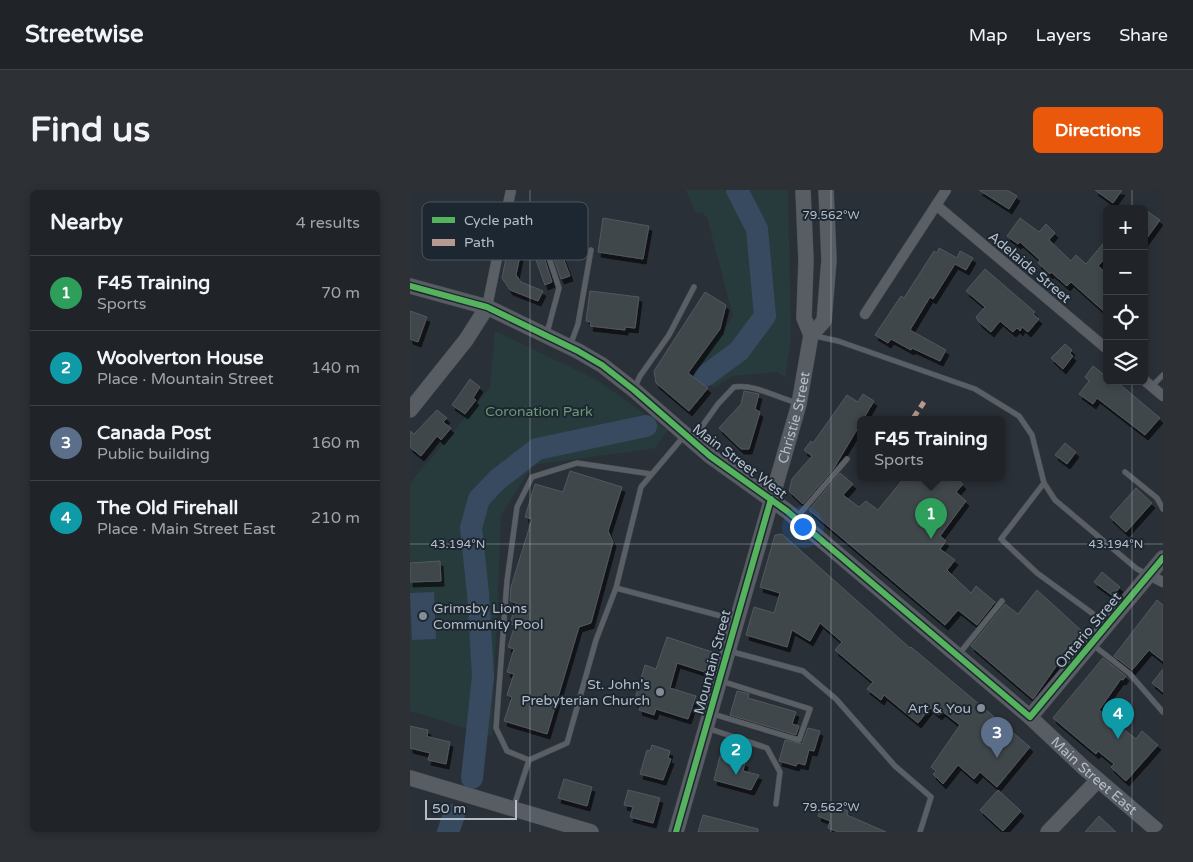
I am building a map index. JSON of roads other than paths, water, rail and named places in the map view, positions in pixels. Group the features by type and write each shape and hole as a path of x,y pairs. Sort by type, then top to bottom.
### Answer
{"main road":[{"name":"Christie Street","path":"771,499 799,404 811,335 804,318 806,260 803,190"},
{"name":"Christie Street","path":"811,335 824,321 828,260 826,190"},
{"name":"Main Street West","path":"410,286 487,308 570,347 602,365 634,390 688,438 771,499 1030,717"},
{"path":"412,405 466,340 487,308"},
{"name":"Mountain Street","path":"676,832 771,499"},
{"name":"Ontario Street","path":"1030,717 1109,626 1156,578 1163,558"},
{"name":"Main Street East","path":"1030,717 1158,832"},
{"path":"410,778 591,832"},
{"path":"1048,832 1098,780"}],"street":[{"path":"865,314 946,190"},
{"name":"Adelaide Street","path":"936,205 1103,345"},
{"path":"487,308 497,260"},
{"path":"1148,383 1163,396"}],"lane":[{"path":"570,347 578,324 591,250"},
{"path":"546,336 559,288 550,260"},
{"path":"634,390 640,376 669,335 694,287"},
{"path":"811,335 838,341 975,389 1019,416 1032,435 1044,483 1055,500 1137,569 1156,578"},
{"path":"1148,383 1163,375"},
{"path":"651,474 577,463 532,477 517,507 507,581 496,728 507,751 528,760 567,743 596,640 616,588 641,487 651,474 701,426 734,387 747,385 783,400 799,404"},
{"path":"795,519 847,459"},
{"path":"1125,472 1157,498 1163,509"},
{"path":"1044,483 1001,539 1037,573 1109,626"},
{"path":"616,588 736,620"},
{"path":"957,656 1002,601"},
{"path":"1092,645 1129,673 1163,712"},
{"path":"728,651 803,671 836,699 875,746 931,797 920,832"},
{"path":"711,713 799,740 810,709 720,681"},
{"path":"706,728 767,748 780,772 776,804"},
{"path":"513,809 528,760"}],"water":[{"name":"Grimsby Lions Community Pool","path":"434,592 436,639 412,640 410,593"}],"waterway":[{"path":"705,376 739,351 765,316 757,229 737,190"},
{"path":"472,778 483,676 478,593 471,528 479,499 497,480 537,449 646,426"},
{"path":"448,832 454,815"}],"place":[{"name":"F45 Training","path":"931,539"},
{"name":"Grimsby Lions Community Pool","path":"423,616"},
{"name":"St. John's Prebyterian Church","path":"660,692"},
{"name":"Art & You","path":"981,708"},
{"name":"The Old Firehall","path":"1118,739"},
{"name":"Canada Post","path":"997,758"},
{"name":"Woolverton House","path":"736,775"}],"park label":[{"name":"Coronation Park","path":"539,411"}]}
